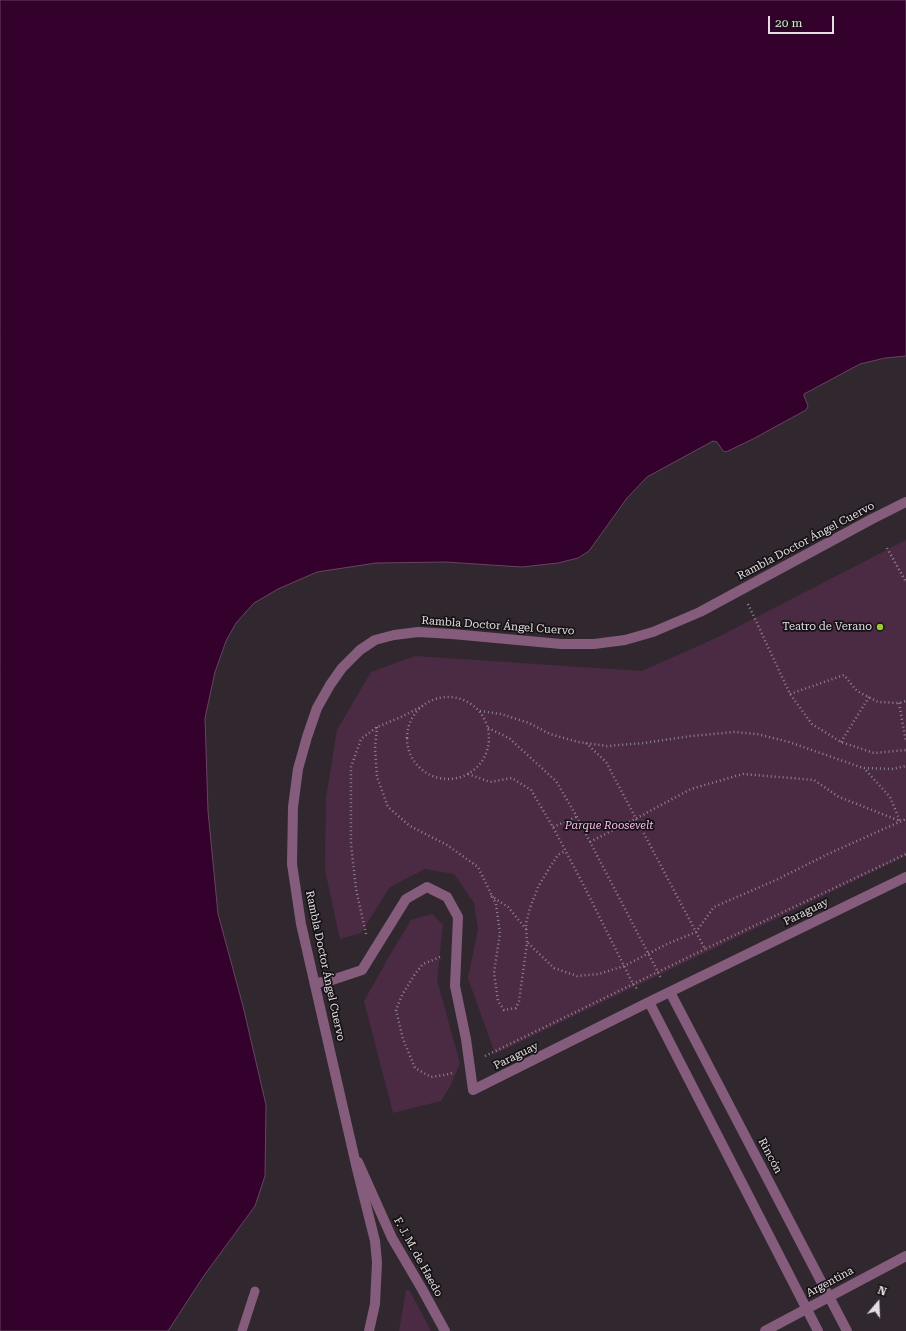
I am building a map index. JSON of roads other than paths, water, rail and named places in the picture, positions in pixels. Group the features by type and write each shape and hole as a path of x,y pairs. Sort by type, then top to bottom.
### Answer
{"street":[{"name":"Rambla Doctor Ángel Cuervo","path":"369,1331 375,1304 375,1241 301,924 292,864 293,807 300,763 307,736 317,708 330,685 342,668 360,650 375,640 388,636 418,632 561,644 594,644 625,640 653,632 700,612 906,502"},
{"name":"Paraguay","path":"316,983 329,981 362,970 406,899 427,887 447,897 458,917 455,986 466,1039 473,1090 649,1002 906,877"},
{"name":"Rincón","path":"670,992 848,1331"},
{"path":"649,1002 818,1331"},
{"name":"F. J. M. de Haedo","path":"353,1151 392,1238 445,1331"},
{"name":"Argentina","path":"765,1331 906,1256"}],"lane":[{"path":"242,1331 255,1291"}],"place":[{"name":"Teatro de Verano","path":"880,627"}],"park label":[{"name":"Parque Roosevelt","path":"609,826"}]}
